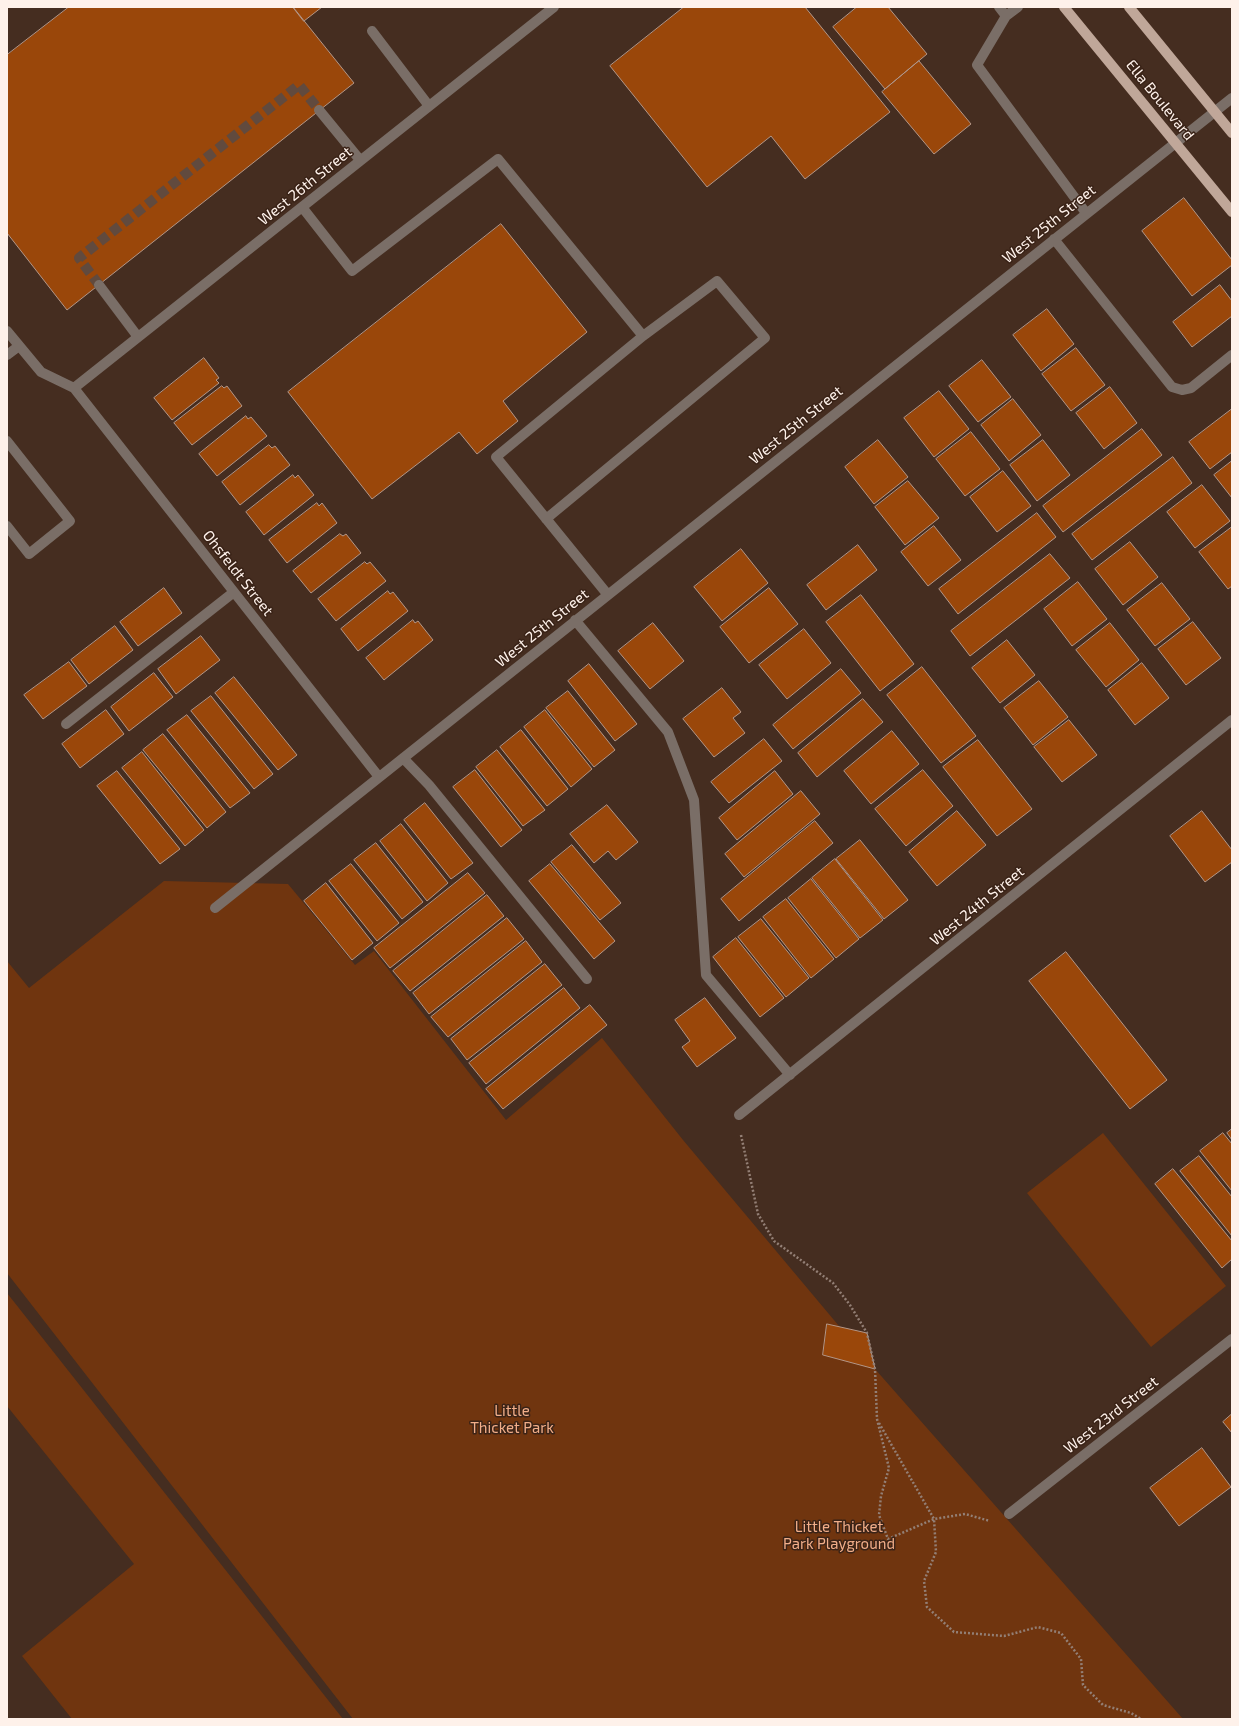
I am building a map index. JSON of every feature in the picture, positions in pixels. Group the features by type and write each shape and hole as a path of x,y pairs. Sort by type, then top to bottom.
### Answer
{"main road":[{"name":"Ella Boulevard","path":"1064,7 1232,212"},
{"path":"1129,7 1232,133"}],"street":[{"name":"West 26th Street","path":"74,388 554,7"},
{"path":"999,7 1006,16"},
{"path":"1018,7 1006,16 977,65 1086,213"},
{"path":"372,32 429,106"},
{"name":"West 25th Street","path":"215,908 1232,98"},
{"path":"319,110 360,160"},
{"path":"302,207 352,271 498,159 643,336"},
{"path":"1054,239 1172,387 1182,390 1190,388 1232,355"},
{"path":"546,519 765,338 717,281 643,336 496,457 546,519 608,595"},
{"path":"99,284 138,337"},
{"path":"7,331 41,372 74,388"},
{"path":"7,355 19,346"},
{"name":"Ohsfeldt Street","path":"74,388 379,777"},
{"path":"7,441 70,521 29,554 7,526"},
{"path":"66,724 234,592"},
{"path":"575,620 668,732 694,800 706,975 790,1075"},
{"name":"West 24th Street","path":"740,1115 1232,720"},
{"path":"403,758 429,785 587,979"},
{"name":"West 23rd Street","path":"1009,1514 1232,1339"}],"path":[{"path":"740,1115 741,1136 758,1214 774,1241 833,1283 867,1332 875,1369 877,1419 889,1468 880,1496 879,1515 888,1539 934,1520 965,1514 990,1521 1009,1514"},
{"path":"877,1419 934,1520 936,1552 924,1581 927,1607 954,1632 1004,1636 1038,1627 1061,1633 1081,1659 1083,1685 1103,1706 1131,1713 1141,1719"}],"green space":[{"name":"Little Thicket Park","path":"164,881 288,884 355,965 374,951 506,1120 602,1038 683,1140 875,1369 1183,1719 353,1719 7,1273 7,961 29,988"},
{"path":"1103,1133 1226,1286 1151,1347 1027,1193"},
{"path":"7,1293 343,1719 72,1719 22,1656 134,1564 7,1406"}],"building":[{"path":"69,7 293,7 354,83 67,310 7,233 7,55"},
{"path":"293,7 322,7 304,21"},
{"path":"684,7 805,7 890,112 805,179 771,136 707,187 610,66"},
{"path":"857,7 888,7 927,54 885,89 833,27"},
{"path":"919,61 971,124 934,154 882,92"},
{"path":"1184,198 1232,260 1232,265 1192,296 1142,231"},
{"path":"501,224 587,332 503,401 518,421 477,454 459,432 372,499 288,392"},
{"path":"1220,285 1232,301 1232,316 1192,347 1173,322"},
{"path":"1047,309 1074,344 1041,371 1013,335"},
{"path":"1076,348 1105,385 1071,411 1042,374"},
{"path":"204,358 219,378 216,380 219,383 172,420 154,398"},
{"path":"982,360 1011,397 978,422 949,386"},
{"path":"222,386 224,388 227,386 242,406 192,445 174,423"},
{"path":"1110,387 1137,423 1104,449 1076,413"},
{"path":"939,391 969,429 934,457 904,418"},
{"path":"1013,399 1041,435 1009,461 981,425"},
{"path":"1232,409 1232,452 1210,469 1189,442"},
{"path":"246,416 248,419 251,417 267,436 217,476 199,454"},
{"path":"1142,429 1162,455 1063,532 1043,506"},
{"path":"971,432 1000,469 965,496 936,459"},
{"path":"878,440 908,477 874,504 845,467"},
{"path":"1043,440 1070,475 1037,501 1010,465"},
{"path":"269,445 272,448 275,446 290,465 240,505 222,482"},
{"path":"1173,457 1192,483 1092,560 1072,534"},
{"path":"1232,461 1232,498 1214,475"},
{"path":"1003,471 1031,506 997,532 970,497"},
{"path":"293,475 295,478 298,475 314,495 264,535 246,512"},
{"path":"908,481 939,518 905,545 875,507"},
{"path":"1202,485 1230,521 1195,548 1167,512"},
{"path":"317,503 319,506 322,503 337,523 287,563 269,540"},
{"path":"1037,513 1056,537 958,614 939,589"},
{"path":"934,526 961,560 928,586 901,552"},
{"path":"1232,527 1232,586 1228,589 1199,552"},
{"path":"340,534 343,536 346,534 361,553 311,593 293,571"},
{"path":"1130,542 1158,577 1123,605 1095,569"},
{"path":"858,545 877,570 826,610 807,585"},
{"path":"741,549 768,583 722,621 694,587"},
{"path":"1050,554 1070,578 970,656 951,631"},
{"path":"365,562 367,564 370,562 386,581 336,621 318,599"},
{"path":"1078,582 1107,619 1072,646 1044,609"},
{"path":"1162,583 1190,619 1155,646 1127,610"},
{"path":"164,588 182,613 138,646 120,622"},
{"path":"769,588 798,624 749,663 720,627"},
{"path":"388,591 390,594 393,592 408,611 358,651 341,629"},
{"path":"861,595 914,664 880,691 826,622"},
{"path":"413,620 415,623 418,621 433,640 384,680 366,658"},
{"path":"1193,622 1221,658 1186,685 1158,649"},
{"path":"653,623 684,661 650,689 618,651"},
{"path":"1110,623 1139,660 1106,687 1076,650"},
{"path":"115,626 133,650 89,684 71,660"},
{"path":"804,629 831,663 787,699 759,665"},
{"path":"201,636 220,660 176,694 158,669"},
{"path":"1007,640 1035,675 1000,703 972,668"},
{"path":"69,662 87,686 43,719 24,695"},
{"path":"1142,663 1169,698 1135,725 1108,690"},
{"path":"589,664 637,724 615,741 568,681"},
{"path":"922,667 976,736 941,763 887,695"},
{"path":"841,669 861,693 793,749 773,725"},
{"path":"154,673 173,697 129,731 111,707"},
{"path":"234,677 297,755 278,770 215,693"},
{"path":"1039,681 1068,717 1033,745 1004,708"},
{"path":"722,688 741,712 733,718 745,733 714,757 683,719"},
{"path":"568,691 615,750 594,767 546,708"},
{"path":"211,696 273,774 254,789 191,711"},
{"path":"863,699 883,722 817,777 798,753"},
{"path":"106,710 124,734 80,768 62,744"},
{"path":"545,710 592,769 571,787 524,727"},
{"path":"187,715 250,793 230,808 167,730"},
{"path":"1069,720 1097,755 1062,782 1034,747"},
{"path":"521,730 568,789 547,806 500,747"},
{"path":"892,731 919,764 871,804 844,771"},
{"path":"163,734 226,812 207,828 143,750"},
{"path":"764,739 782,761 729,803 711,782"},
{"path":"978,740 1032,809 997,836 943,767"},
{"path":"497,750 545,810 523,826 476,767"},
{"path":"142,752 204,830 185,846 122,768"},
{"path":"475,770 522,830 501,847 453,787"},
{"path":"923,770 953,806 906,846 875,809"},
{"path":"117,771 180,849 160,864 97,786"},
{"path":"775,771 793,794 737,840 719,818"},
{"path":"801,791 820,814 744,877 725,854"},
{"path":"425,803 473,863 451,879 404,820"},
{"path":"607,805 638,842 616,860 608,851 594,863 570,834"},
{"path":"957,811 986,845 937,886 909,852"},
{"path":"1202,811 1232,850 1232,862 1205,882 1170,836"},
{"path":"815,821 833,843 739,921 721,899"},
{"path":"401,824 448,883 427,901 380,841"},
{"path":"860,840 908,900 884,919 836,859"},
{"path":"376,843 423,902 402,919 354,860"},
{"path":"572,845 621,903 600,920 551,862"},
{"path":"835,859 883,920 860,938 812,878"},
{"path":"351,864 399,923 377,941 329,881"},
{"path":"550,864 615,941 594,959 529,881"},
{"path":"468,873 485,893 390,968 374,948"},
{"path":"811,879 859,939 836,958 788,898"},
{"path":"326,883 373,943 352,960 304,901"},
{"path":"487,895 504,916 410,991 393,971"},
{"path":"786,899 834,959 811,978 763,917"},
{"path":"507,918 524,939 429,1014 413,993"},
{"path":"761,919 809,978 786,997 738,937"},
{"path":"736,938 784,998 760,1017 713,957"},
{"path":"526,941 542,962 448,1037 431,1017"},
{"path":"1066,952 1167,1080 1130,1109 1029,981"},
{"path":"545,964 562,985 467,1060 451,1039"},
{"path":"564,988 580,1008 486,1084 469,1063"},
{"path":"705,998 736,1038 697,1067 682,1047 690,1041 675,1020"},
{"path":"590,1005 607,1025 503,1109 486,1089"},
{"path":"1232,1129 1232,1140 1227,1133"},
{"path":"1223,1133 1232,1144 1232,1191 1200,1151"},
{"path":"1199,1156 1232,1197 1232,1236 1180,1171"},
{"path":"1173,1169 1232,1241 1232,1259 1222,1268 1155,1184"},
{"path":"827,1324 867,1333 875,1369 823,1355"},
{"path":"1232,1414 1232,1433 1223,1422"},
{"path":"1202,1448 1231,1487 1179,1526 1150,1488"}],"tunnel":[{"path":"99,285 79,258 299,85 319,110"}],"park label":[{"name":"Little Thicket Park Playground","path":"839,1536"}]}
